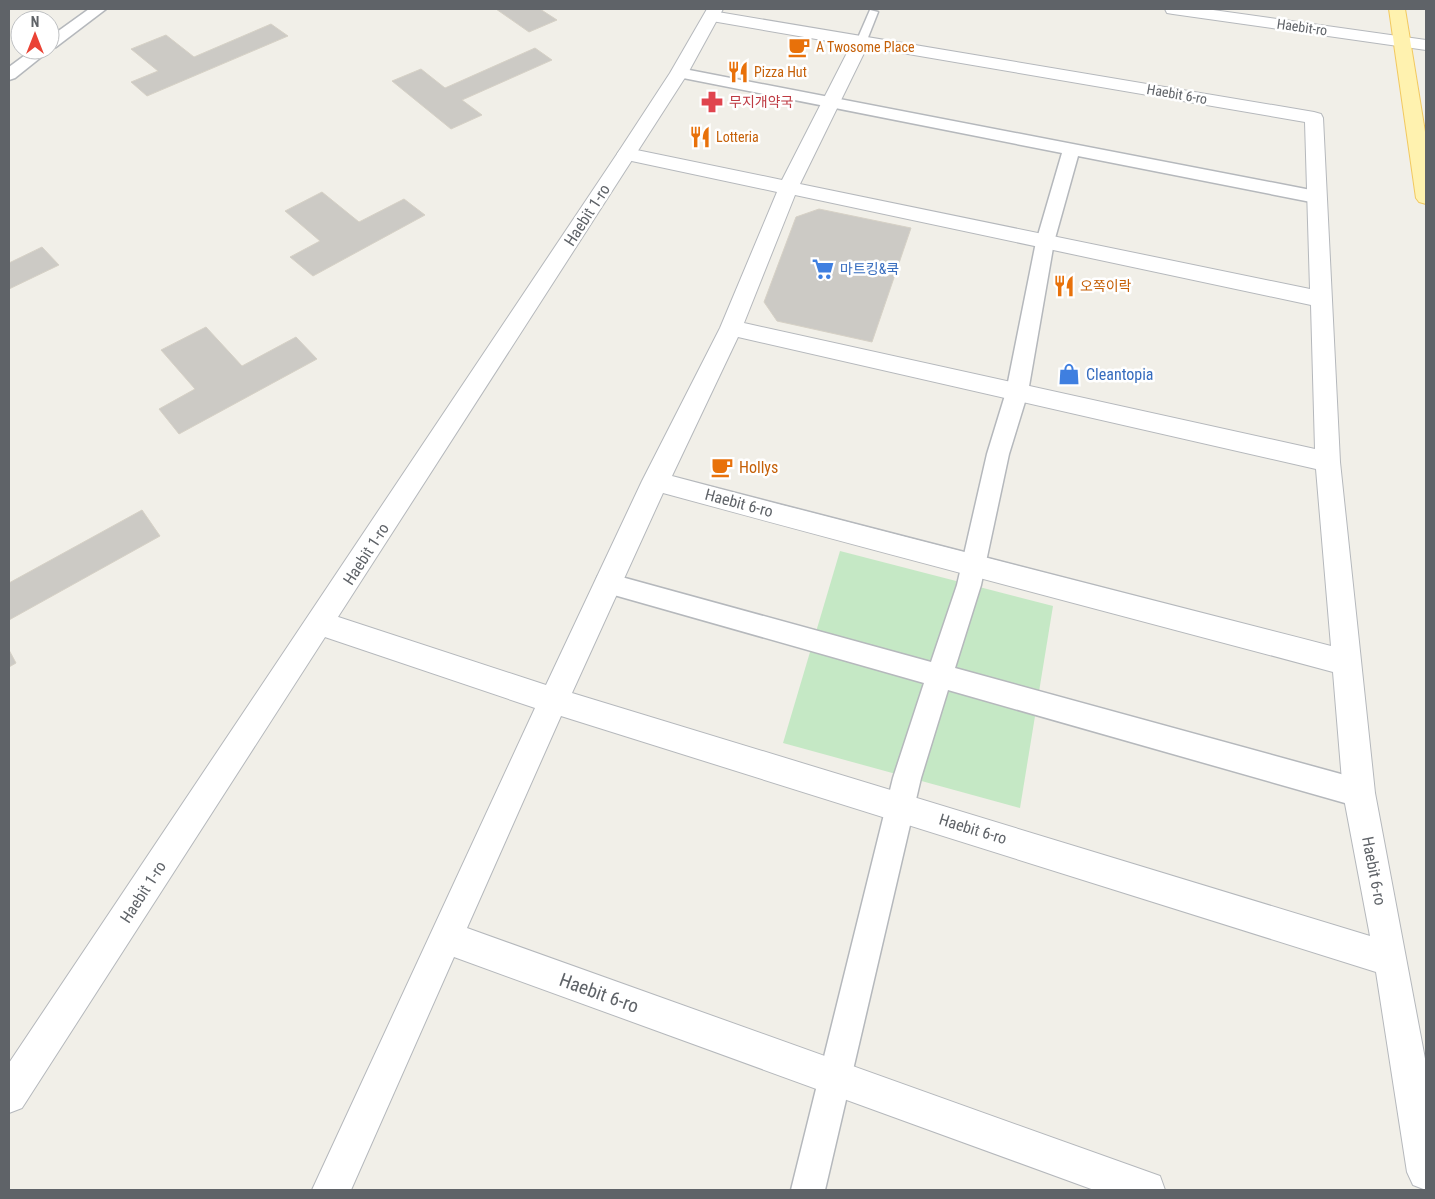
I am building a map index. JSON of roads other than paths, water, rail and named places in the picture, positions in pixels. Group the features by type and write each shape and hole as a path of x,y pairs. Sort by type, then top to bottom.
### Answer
{"main road":[{"path":"1397,9 1401,41 1420,114 1426,198"}],"street":[{"path":"60,37 98,9"},
{"name":"Haebit-ro","path":"1173,9 1426,45"},
{"name":"Haebit 6-ro","path":"713,12 862,40 1314,118 1328,462 1359,794 1391,960 1426,1172"},
{"name":"Haebit 1-ro","path":"9,1095 627,154 679,73 713,12"},
{"path":"332,1190 448,938 607,583 731,328 788,189 862,40"},
{"path":"9,75 29,60"},
{"path":"679,73 1071,151 1316,197"},
{"path":"808,1190 907,778 973,567 998,454 1017,392 1045,242 1071,151"},
{"path":"627,154 1320,299"},
{"path":"731,328 1328,462"},
{"name":"Haebit 6-ro","path":"655,481 973,567 1062,588 1346,663"},
{"path":"607,583 1359,794"},
{"name":"Haebit 6-ro","path":"320,623 554,701 1391,960"},
{"name":"Haebit 6-ro","path":"448,938 1146,1190"}],"lane":[{"path":"862,40 873,12"}],"place":[{"name":"A Twosome Place","path":"799,47"},
{"name":"Pizza Hut","path":"738,72"},
{"name":"무지개약국","path":"712,102"},
{"name":"Lotteria","path":"700,137"},
{"name":"마트킹&쿡","path":"823,269"},
{"name":"오쪽이락","path":"1064,286"},
{"name":"Cleantopia","path":"1069,374"},
{"name":"Hollys","path":"722,467"}]}
